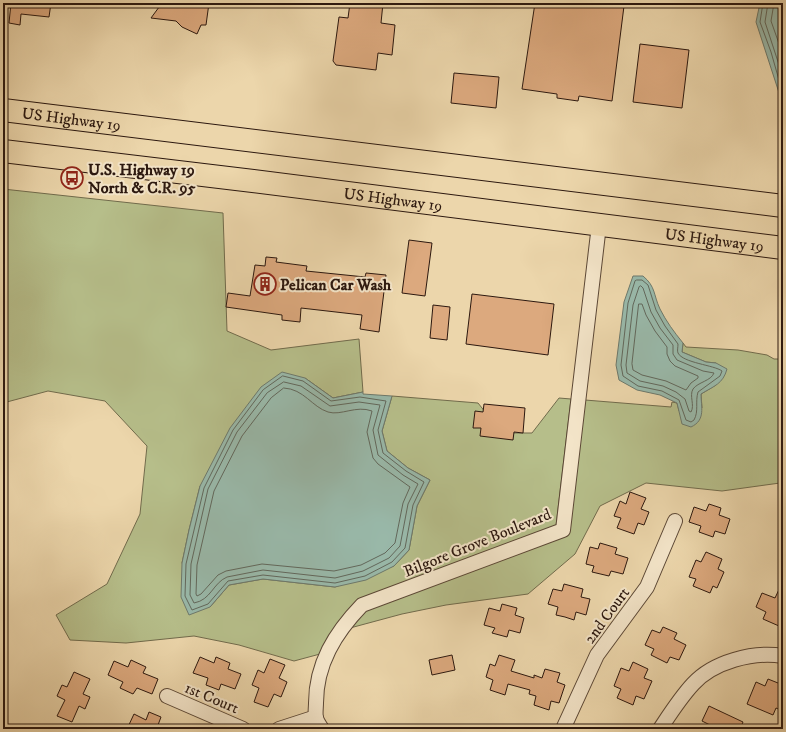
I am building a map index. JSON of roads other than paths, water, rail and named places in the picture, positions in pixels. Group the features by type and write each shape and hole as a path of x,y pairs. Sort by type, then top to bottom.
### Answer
{"highway":[{"name":"US Highway 19","path":"3,110 783,206"},
{"name":"US Highway 19","path":"3,151 783,248"}],"street":[{"name":"Bilgore Grove Boulevard","path":"319,723 317,679 336,636 348,619 362,605 562,530 599,225"},
{"name":"2nd Court","path":"563,729 597,655 647,587 675,521"},
{"path":"660,729 692,685 703,675 726,663 746,656 783,656"},
{"name":"1st Court","path":"167,696 244,729"},
{"path":"279,729 319,723"}],"water":[{"path":"760,3 783,3 783,105 756,22"},
{"path":"633,276 643,276 652,287 662,313 683,343 682,352 706,362 716,363 727,369 723,378 714,387 701,394 701,417 696,424 691,427 682,424 677,403 660,395 637,390 619,380 616,365 624,302"},
{"path":"282,372 305,378 333,398 363,392 363,394 392,396 382,431 387,451 408,468 430,480 417,506 409,550 394,566 366,580 335,587 263,579 229,585 210,607 189,615 181,597 182,563 200,486 230,428 261,387"}],"place":[{"name":"U.S. Highway 19 North & C.R. 95","path":"72,178"},
{"name":"Pelican Car Wash","path":"265,284"}]}
